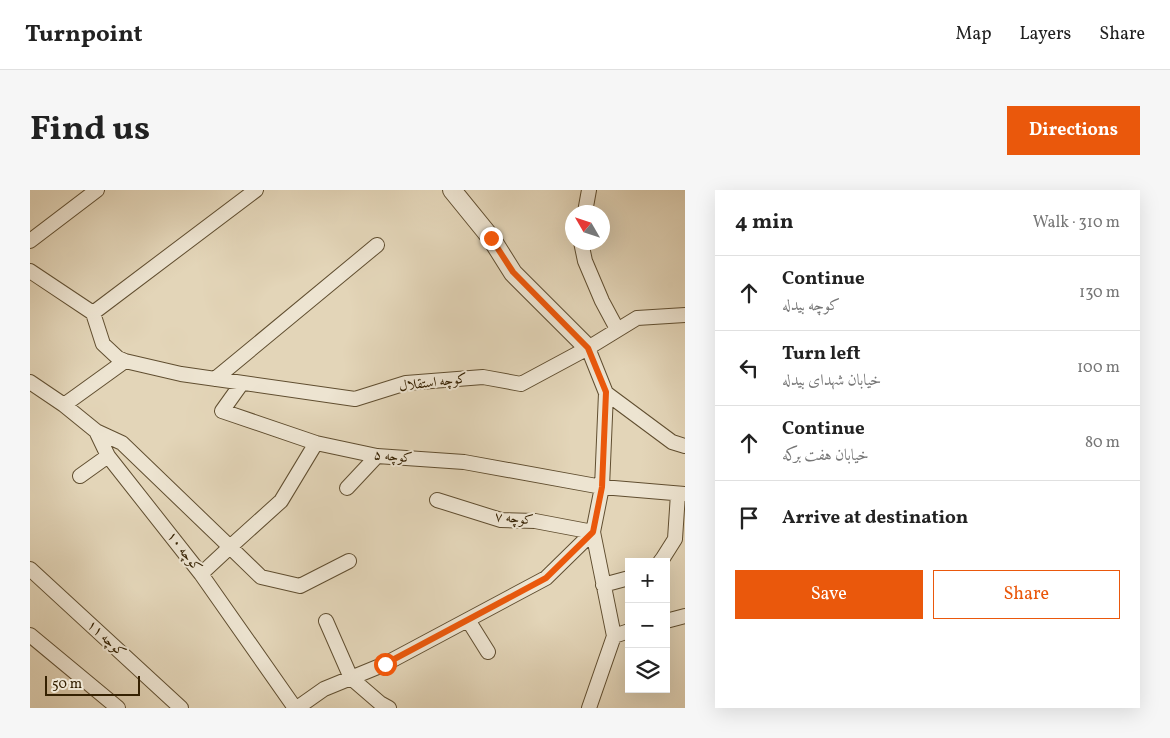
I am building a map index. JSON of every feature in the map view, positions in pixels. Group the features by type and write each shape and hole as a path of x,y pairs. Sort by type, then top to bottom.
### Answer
{"street":[{"path":"30,240 97,190"},
{"path":"93,313 256,190"},
{"path":"452,190 491,238 513,272 588,348 606,392 602,487 593,532 614,636 589,708"},
{"path":"586,205 589,190"},
{"path":"215,379 377,245"},
{"path":"583,250 584,261 602,301 618,329"},
{"path":"30,271 93,313 103,344 118,358 125,361"},
{"name":"کوچه استقلال","path":"125,361 181,374 355,399 406,383 483,377 521,384 588,348 637,318 685,314"},
{"path":"64,405 125,361"},
{"name":"کوچه ۱۰","path":"30,382 64,405 96,431 108,456 201,574 300,707"},
{"name":"کوچه ۵","path":"242,383 222,411 316,443 377,456 464,462 602,487 681,494"},
{"path":"606,392 672,442 685,446"},
{"path":"96,431 122,443 261,577 300,586 349,561"},
{"path":"201,574 280,501 316,443"},
{"path":"80,476 108,456"},
{"path":"347,488 377,456"},
{"path":"663,558 675,539 681,494"},
{"name":"کوچه ۷","path":"438,500 501,520 535,520 593,532"},
{"path":"300,707 324,689 385,664 546,578 593,532"},
{"name":"کوچه ۱۱","path":"30,569 181,708"},
{"path":"603,585 625,579"},
{"path":"670,620 685,616"},
{"path":"468,620 488,652"},
{"path":"326,621 351,678 380,703 389,708"},
{"path":"614,636 625,633"},
{"path":"30,635 118,708"}],"route":[{"path":"385,664 546,578 593,532 602,487 606,392 588,348 513,272 491,238"}]}
